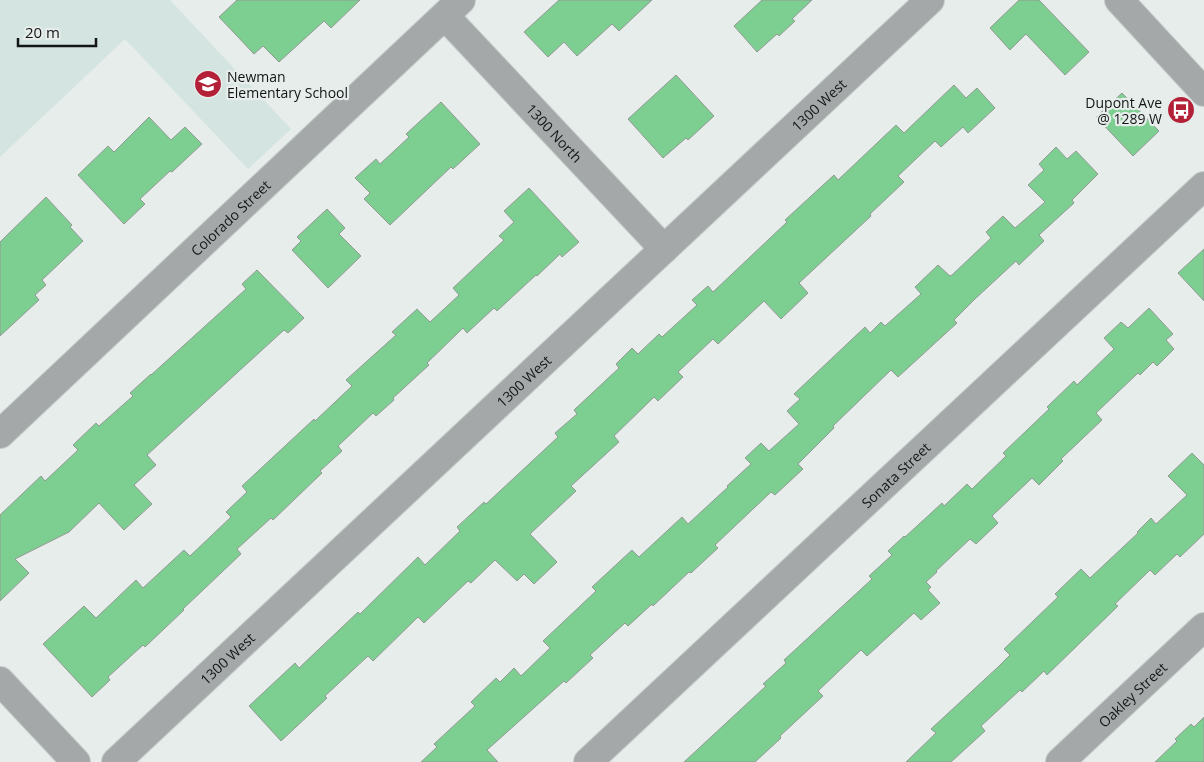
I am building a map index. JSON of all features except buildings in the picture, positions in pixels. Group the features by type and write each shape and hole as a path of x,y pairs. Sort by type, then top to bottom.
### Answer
{"street":[{"name":"1300 West","path":"116,762 930,0"},
{"path":"1119,0 1204,92"},
{"name":"1300 North","path":"453,8 664,249"},
{"name":"Colorado Street","path":"0,434 453,8"},
{"name":"Sonata Street","path":"588,762 1204,186"},
{"name":"Oakley Street","path":"1060,762 1204,628"},
{"path":"0,681 76,762"}],"shaded area":[{"name":"Newman Elementary School","path":"0,0 170,0 291,129 248,169 125,39 0,157"}],"place":[{"name":"Newman Elementary School","path":"208,84"},
{"name":"Dupont Ave @ 1289 W","path":"1181,110"}]}
